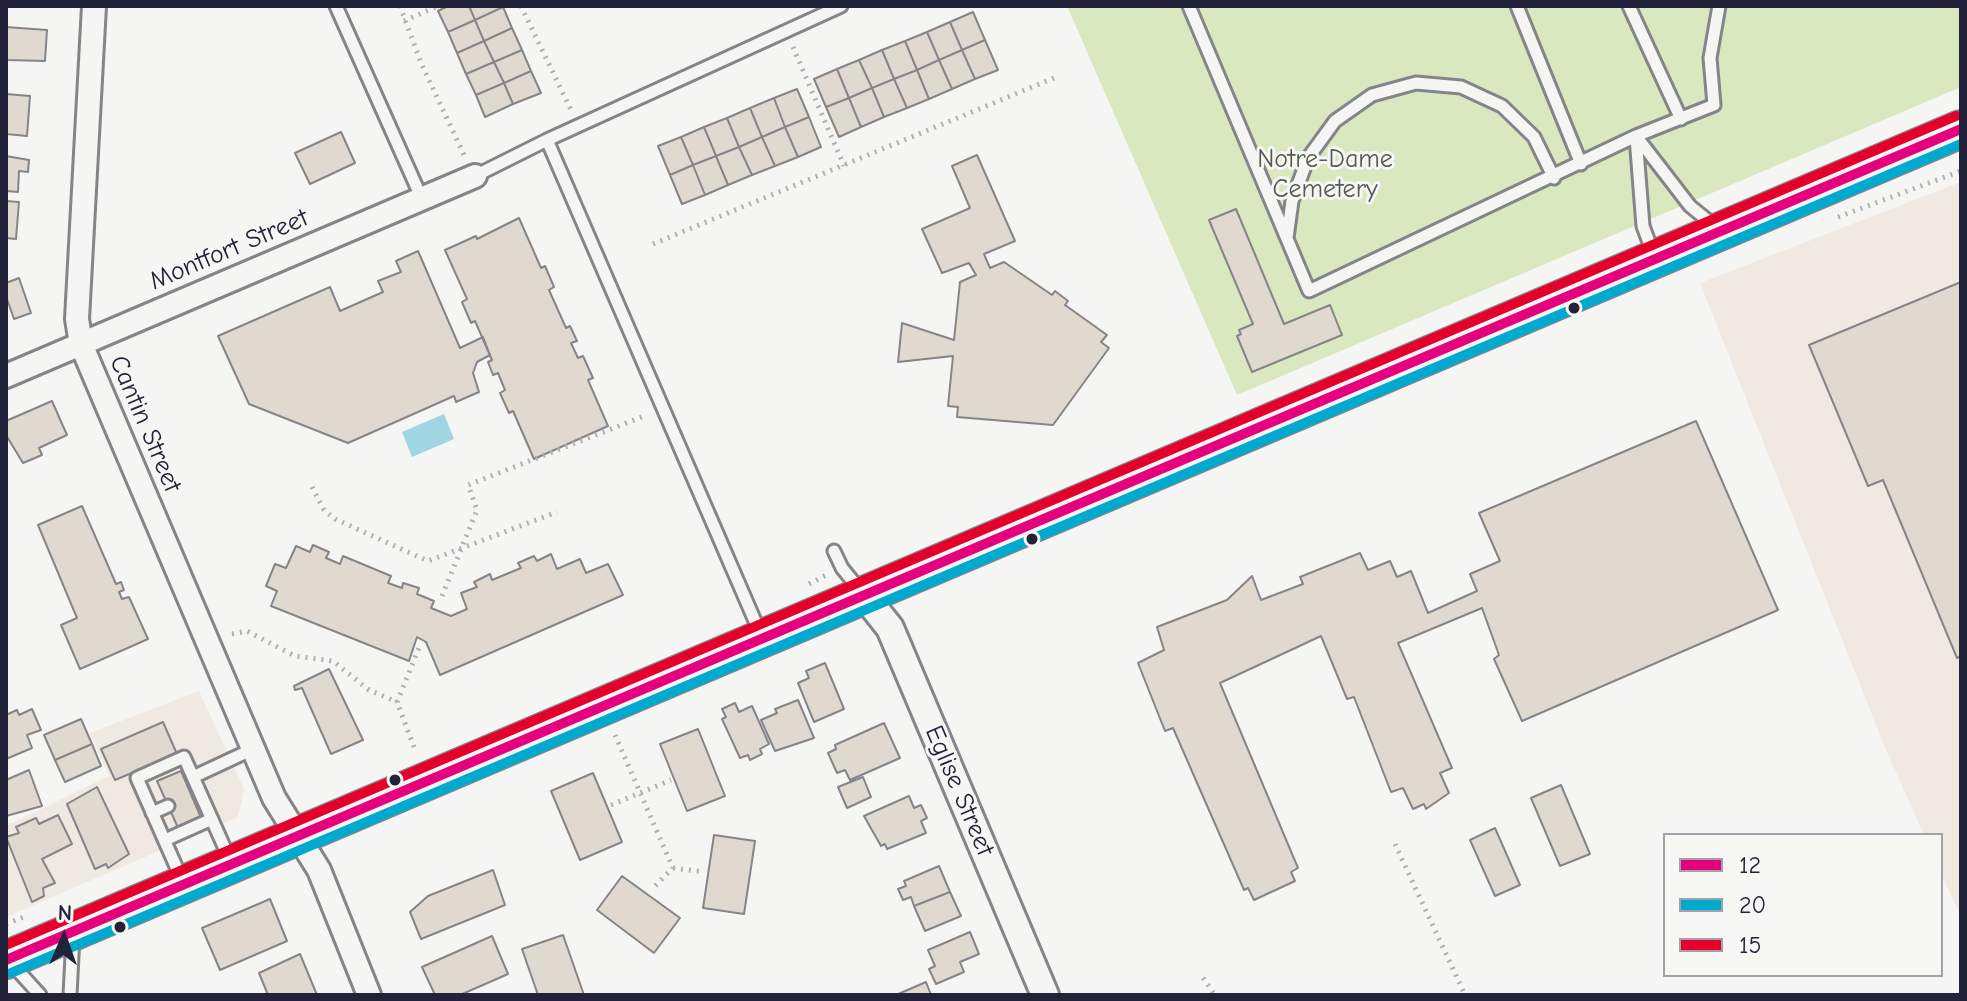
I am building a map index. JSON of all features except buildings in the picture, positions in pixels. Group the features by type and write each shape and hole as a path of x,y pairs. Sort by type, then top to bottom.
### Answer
{"main road":[{"path":"7,958 1654,256 1961,129"}],"street":[{"name":"Cantin Street","path":"94,6 77,319 81,344 274,798 319,870 369,995"},
{"name":"Montfort Street","path":"6,376 475,176"},
{"name":"Eglise Street","path":"863,594 890,628 1045,995"}],"lane":[{"path":"336,6 422,199"},
{"path":"475,176 841,6"},
{"path":"1189,6 1309,291 1554,178 1636,136 1714,105 1710,58 1719,6"},
{"path":"1517,6 1581,164"},
{"path":"1629,6 1681,119"},
{"path":"1287,239 1292,201 1308,158 1335,121 1372,95 1416,83 1461,87 1502,106 1534,137 1554,178"},
{"path":"1636,136 1690,206 1718,229"},
{"path":"1636,136 1643,226 1654,256"},
{"path":"547,140 762,636"},
{"path":"834,551 842,568 863,594"},
{"path":"193,777 253,749"},
{"path":"184,883 137,778 184,757 196,794 212,819 231,862"},
{"path":"152,813 168,806"},
{"path":"165,840 212,819"},
{"path":"70,995 74,931"},
{"path":"7,958 40,995"}],"path":[{"path":"400,6 475,176"},
{"path":"404,21 438,6"},
{"path":"521,6 578,126"},
{"path":"787,31 844,166"},
{"path":"653,244 1054,78"},
{"path":"442,596 477,510 468,485 664,408"},
{"path":"312,487 324,510 335,519 428,561 557,512"},
{"path":"232,634 247,631 295,656 333,661 369,690 397,702"},
{"path":"414,747 397,702 421,643"},
{"path":"615,735 673,868"},
{"path":"611,805 671,780"},
{"path":"1395,844 1465,995"},
{"path":"673,868 704,872"},
{"path":"652,889 673,868"},
{"path":"6,924 26,916"},
{"path":"1203,978 1215,995"}],"shaded area":[{"path":"1961,182 1961,917 1943,877 1943,833 1923,833 1886,750 1700,283"},
{"path":"199,691 244,789 238,817 6,917 6,826 109,776 90,733"}],"green space":[{"name":"Notre-Dame Cemetery","path":"1067,6 1961,6 1961,87 1237,395"}],"water":[{"path":"444,414 454,439 412,457 402,432"}],"transit line":[{"name":"15","path":"6,945 1956,116"},
{"name":"12","path":"6,960 1961,129"},
{"name":"20","path":"11,973 1961,144"}]}
